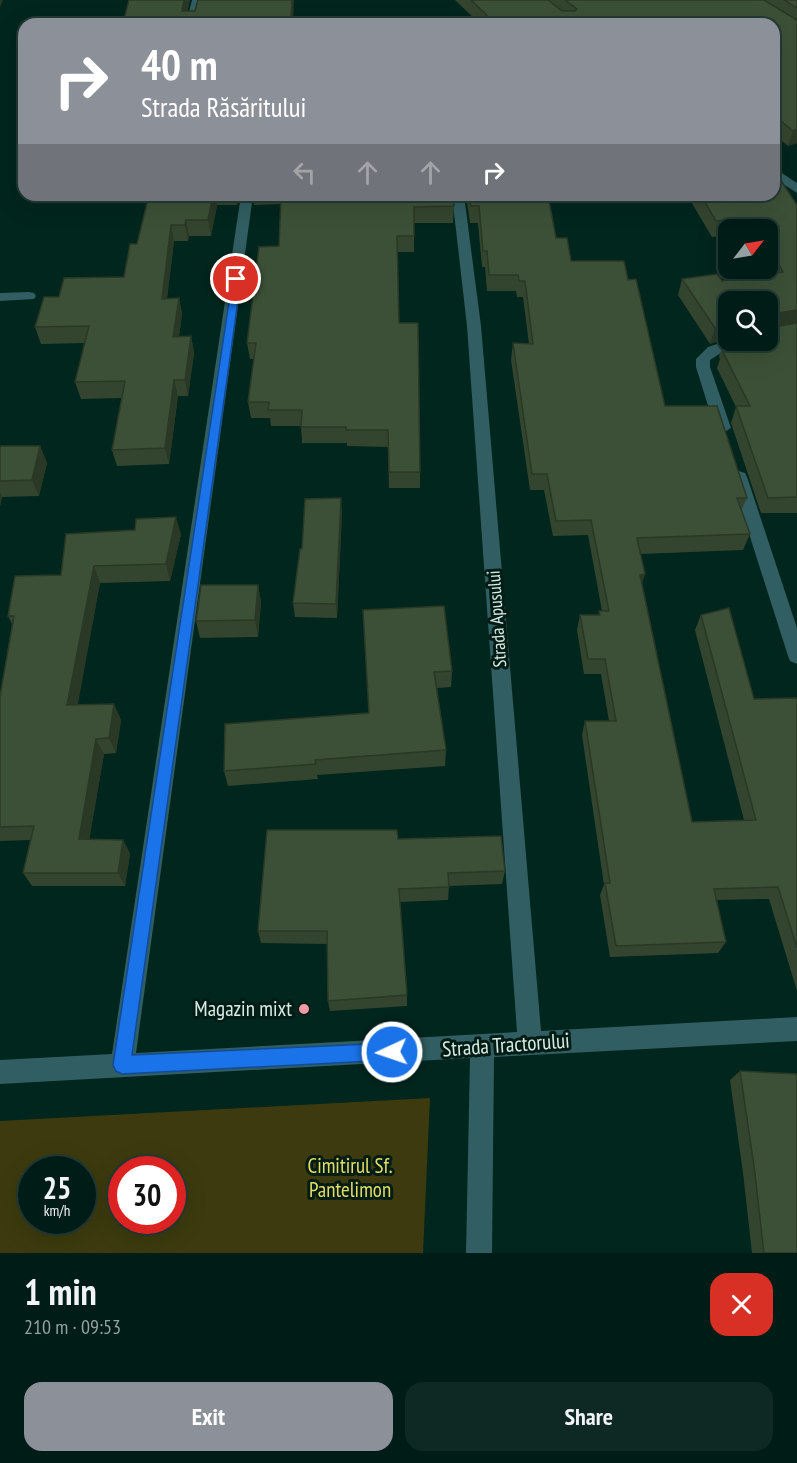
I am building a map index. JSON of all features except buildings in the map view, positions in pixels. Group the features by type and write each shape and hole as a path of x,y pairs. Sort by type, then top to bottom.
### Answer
{"street":[{"path":"192,18 197,0"},
{"path":"780,176 797,189"},
{"path":"122,1065 246,201"},
{"name":"Strada Apusului","path":"459,201 474,326 530,1043"},
{"path":"0,297 30,296"},
{"path":"718,348 710,351 703,359 703,367 728,445"},
{"path":"735,467 797,656"},
{"name":"Strada Tractorului","path":"0,1072 797,1029"},
{"path":"479,1253 482,1047"}],"green space":[{"name":"Cimitirul Sf. Pantelimon","path":"430,1098 423,1253 0,1253 0,1121"}],"place":[{"name":"Magazin mixt","path":"304,1009"}],"route":[{"path":"236,279 122,1065 392,1052"}]}
